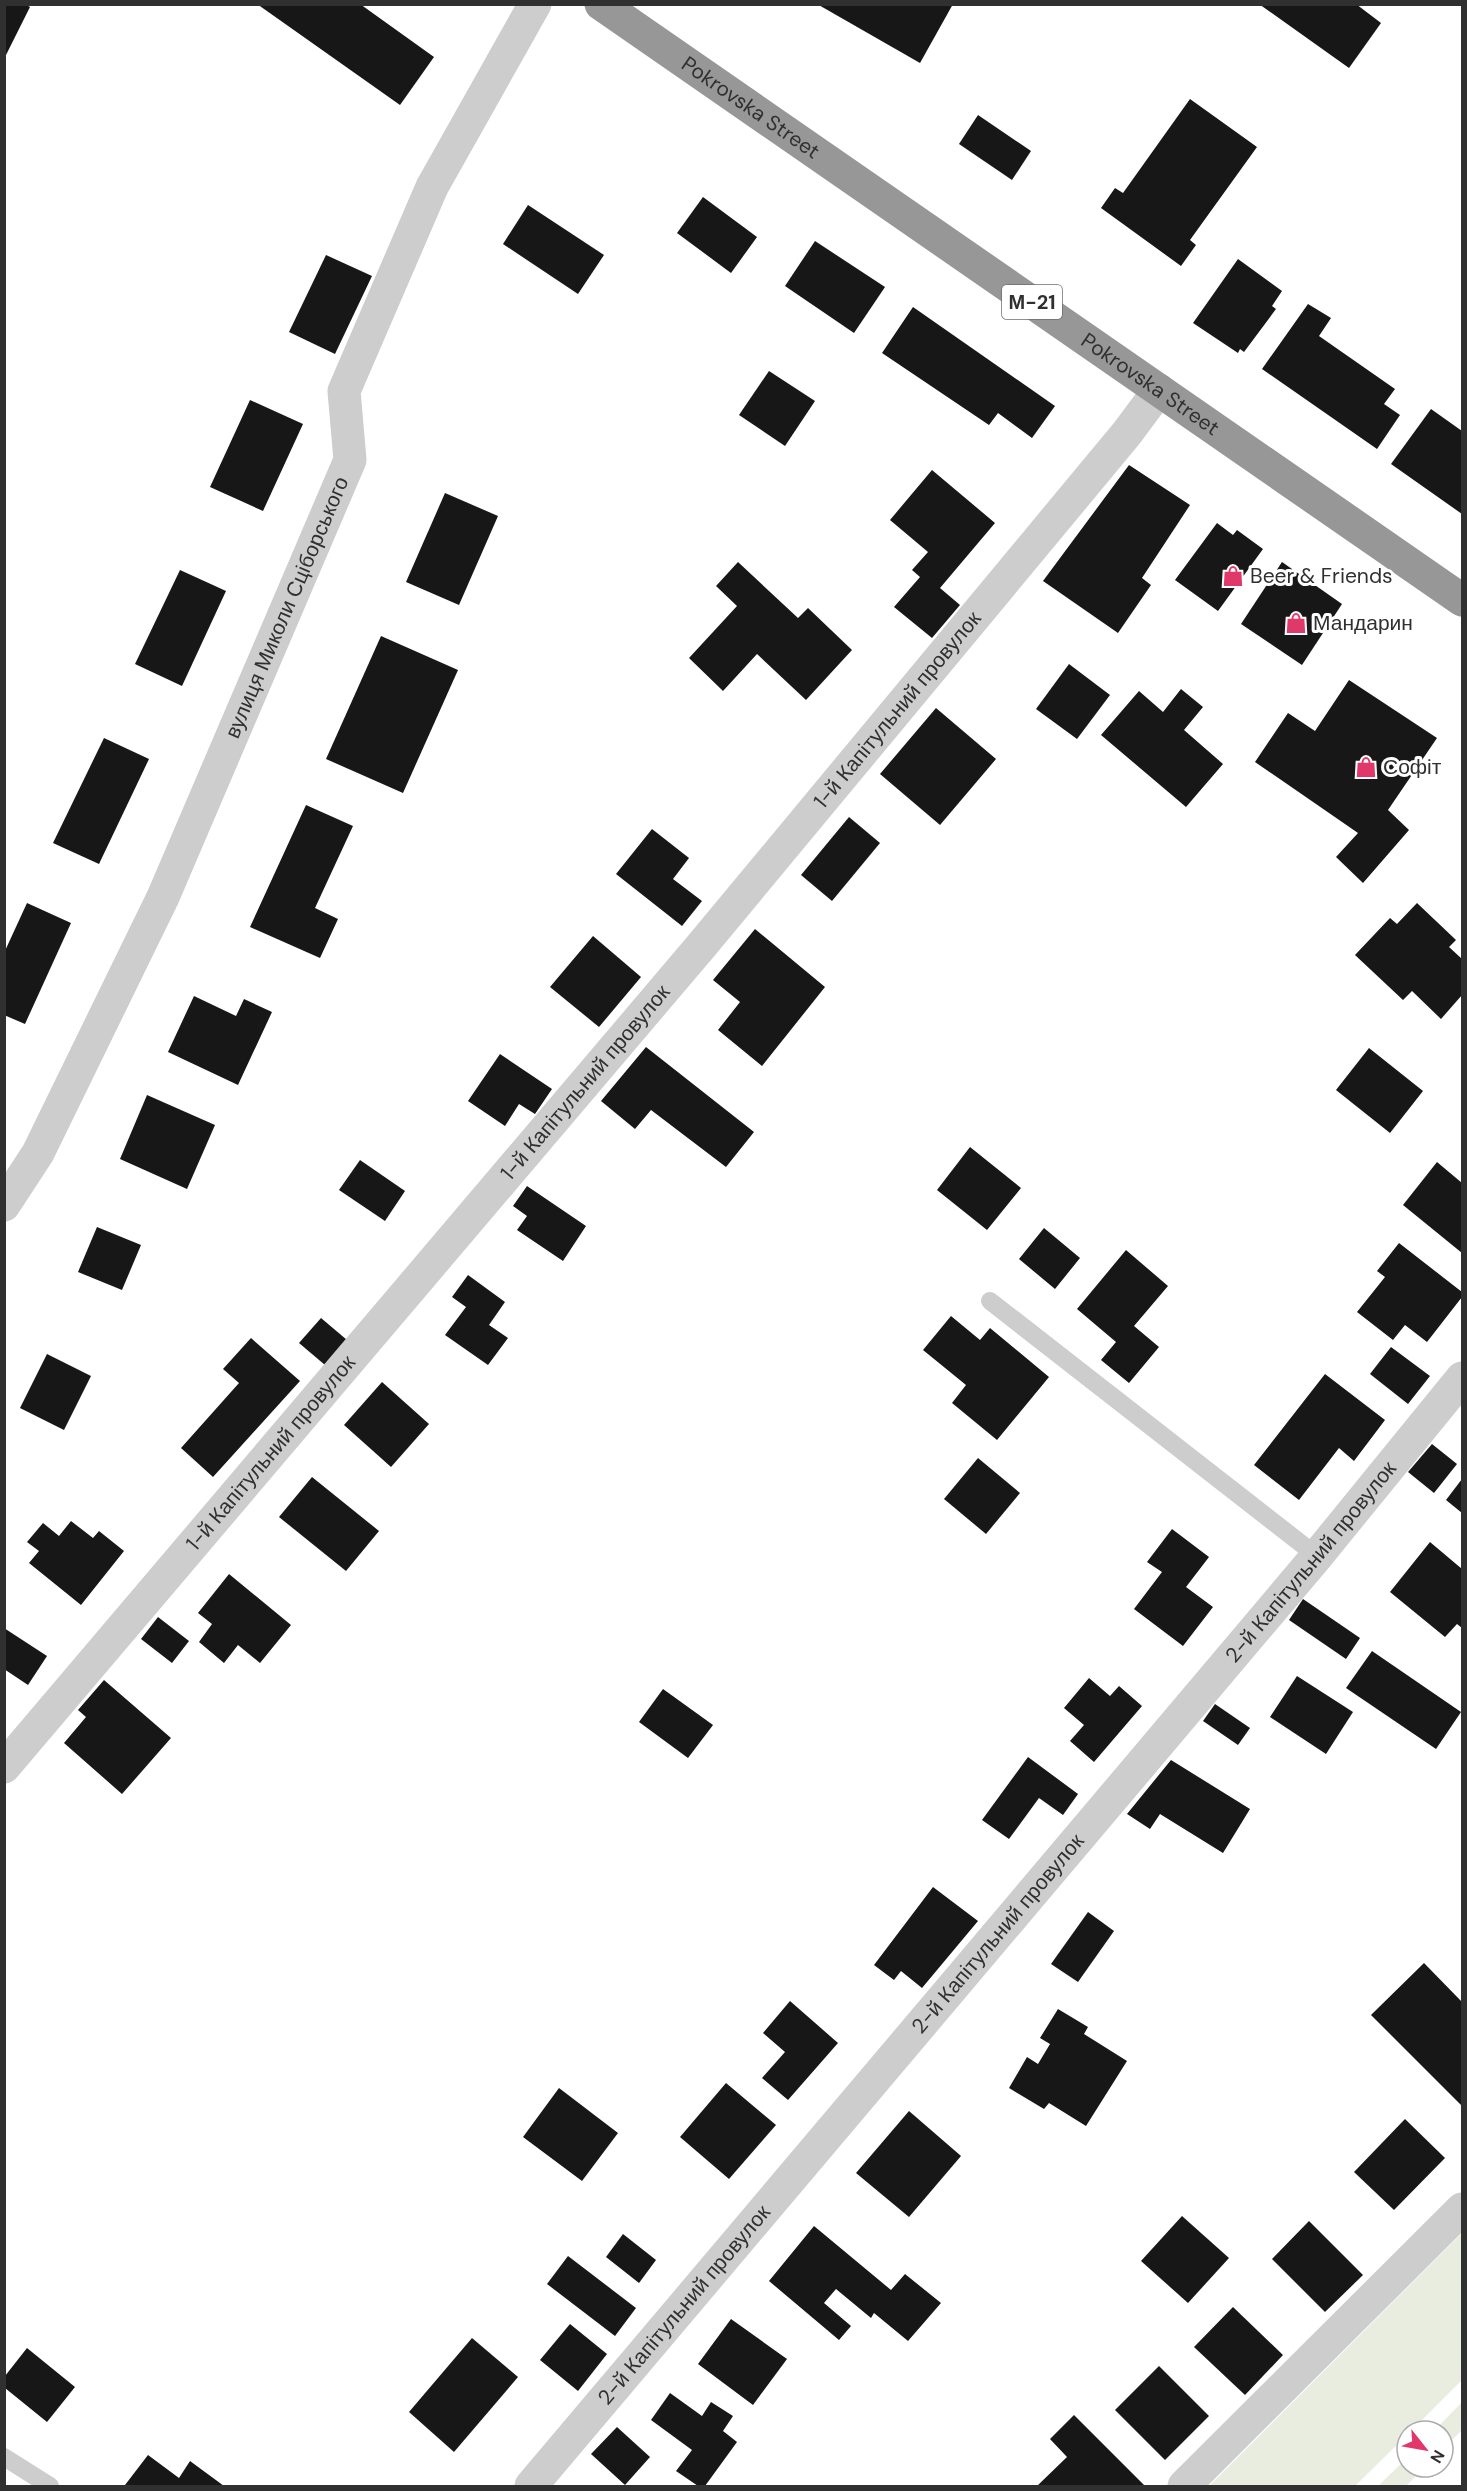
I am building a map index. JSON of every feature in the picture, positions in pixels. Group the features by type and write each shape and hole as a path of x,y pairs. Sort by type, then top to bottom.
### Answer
{"highway":[{"name":"Pokrovska Street","path":"601,4 1462,600"}],"street":[{"name":"вулиця Миколи Сціборського","path":"4,1205 38,1153 163,897 350,460 344,391 432,187 535,4"},
{"name":"1-й Капітульний провулок","path":"4,1767 695,954 1127,433 1160,390"},
{"name":"2-й Капітульний провулок","path":"531,2487 1317,1556 1462,1378"},
{"path":"1184,2487 1462,2209"}],"lane":[{"path":"990,1301 1317,1556"},
{"path":"4,2457 50,2487"}],"shaded area":[{"path":"1462,2233 1462,2380 1423,2419 1395,2419 1395,2447 1355,2486 1209,2486"},
{"path":"1462,2402 1462,2430 1455,2437 1455,2419 1446,2419"},
{"path":"1395,2470 1395,2479 1413,2479 1406,2486 1378,2486"}],"building":[{"path":"4,4 25,4 30,7 4,59"},
{"path":"257,4 360,4 434,57 400,105"},
{"path":"817,4 953,4 920,63"},
{"path":"1259,4 1356,4 1381,23 1349,68"},
{"path":"1190,99 1257,147 1190,240 1196,245 1181,266 1101,208 1115,188 1123,193"},
{"path":"978,115 1031,151 1012,180 959,144"},
{"path":"703,197 757,237 731,273 677,233"},
{"path":"528,205 604,255 578,294 503,244"},
{"path":"815,241 885,287 854,333 785,286"},
{"path":"326,255 372,276 335,354 289,332"},
{"path":"1238,259 1282,291 1272,306 1276,309 1244,352 1240,349 1238,353 1193,323"},
{"path":"1308,304 1331,318 1319,336 1395,389 1384,404 1400,415 1377,449 1262,369"},
{"path":"913,307 1055,406 1032,438 998,413 989,425 882,353"},
{"path":"769,371 815,401 785,446 739,415"},
{"path":"250,400 303,424 263,511 210,487"},
{"path":"1431,409 1462,431 1462,514 1391,464"},
{"path":"1129,465 1190,505 1142,578 1151,585 1118,633 1043,581"},
{"path":"932,470 995,523 940,588 960,605 932,638 894,607 920,577 912,570 928,552 890,520"},
{"path":"445,493 498,516 459,605 406,582"},
{"path":"1217,523 1233,535 1237,530 1263,549 1218,611 1175,580"},
{"path":"738,562 798,618 808,608 852,650 806,700 757,654 723,691 689,658 737,606 716,586"},
{"path":"1282,562 1342,604 1302,665 1241,624"},
{"path":"180,570 226,591 182,686 135,664"},
{"path":"381,636 458,670 403,793 326,759"},
{"path":"1069,664 1110,695 1077,739 1036,709"},
{"path":"1349,680 1437,738 1388,810 1409,830 1363,883 1336,857 1358,833 1255,762 1288,713 1315,731"},
{"path":"1181,689 1203,707 1184,730 1223,764 1186,807 1101,735 1139,691 1163,712"},
{"path":"936,708 996,759 940,825 880,774"},
{"path":"104,738 149,759 99,864 53,843"},
{"path":"306,805 353,826 315,908 338,919 320,958 250,927"},
{"path":"849,817 880,843 832,901 801,875"},
{"path":"652,829 689,858 673,879 702,901 682,926 616,874"},
{"path":"27,903 71,923 25,1024 4,1015 4,953"},
{"path":"1417,903 1456,940 1449,947 1462,959 1462,995 1441,1019 1412,991 1403,1000 1355,955 1390,918 1397,924"},
{"path":"755,929 825,987 762,1066 718,1030 740,1002 713,980"},
{"path":"593,936 641,977 599,1027 550,987"},
{"path":"194,996 236,1016 244,999 272,1012 238,1085 168,1052"},
{"path":"646,1047 754,1132 726,1167 651,1110 635,1129 601,1101"},
{"path":"1369,1048 1423,1091 1390,1133 1336,1090"},
{"path":"500,1054 552,1089 535,1114 519,1104 505,1126 468,1101"},
{"path":"147,1095 215,1125 187,1189 120,1159"},
{"path":"970,1147 1021,1188 987,1230 937,1190"},
{"path":"360,1160 405,1191 385,1221 339,1190"},
{"path":"1437,1162 1462,1183 1462,1253 1403,1205"},
{"path":"527,1186 586,1226 563,1261 517,1230 527,1216 513,1206"},
{"path":"97,1227 141,1245 122,1290 78,1272"},
{"path":"1044,1228 1080,1258 1055,1289 1019,1259"},
{"path":"1399,1243 1462,1292 1462,1297 1427,1342 1405,1325 1393,1340 1357,1312 1385,1277 1377,1271"},
{"path":"1126,1250 1168,1286 1134,1326 1159,1347 1129,1383 1101,1360 1116,1342 1077,1309"},
{"path":"468,1275 505,1302 489,1325 508,1338 488,1365 445,1335 466,1307 452,1297"},
{"path":"951,1316 980,1340 990,1328 1049,1377 997,1440 952,1403 966,1385 923,1350"},
{"path":"321,1318 347,1340 325,1365 299,1343"},
{"path":"251,1338 300,1381 213,1477 181,1448 239,1383 223,1369"},
{"path":"1391,1347 1430,1376 1408,1404 1370,1374"},
{"path":"47,1354 91,1376 64,1430 20,1408"},
{"path":"1325,1374 1385,1420 1354,1461 1339,1448 1299,1500 1254,1465"},
{"path":"382,1382 429,1424 391,1467 344,1425"},
{"path":"1432,1444 1457,1464 1434,1493 1408,1472"},
{"path":"978,1458 1020,1493 986,1534 944,1499"},
{"path":"312,1477 379,1531 346,1571 279,1517"},
{"path":"1462,1479 1462,1513 1446,1500"},
{"path":"71,1521 93,1538 99,1531 124,1551 81,1605 29,1563 39,1551 27,1542 43,1523 59,1536"},
{"path":"1172,1529 1209,1557 1186,1587 1213,1607 1183,1646 1134,1609 1162,1572 1147,1562"},
{"path":"1430,1542 1462,1569 1462,1628 1457,1624 1445,1637 1390,1592"},
{"path":"229,1574 291,1625 260,1663 238,1645 224,1663 199,1642 212,1624 198,1613"},
{"path":"1303,1599 1360,1638 1346,1659 1289,1620"},
{"path":"158,1617 189,1641 172,1663 141,1639"},
{"path":"4,1628 47,1656 28,1685 4,1669"},
{"path":"1372,1651 1461,1712 1436,1749 1346,1688"},
{"path":"1297,1676 1353,1712 1326,1754 1270,1717"},
{"path":"1089,1678 1110,1696 1119,1686 1142,1706 1094,1762 1070,1741 1084,1725 1064,1708"},
{"path":"104,1680 171,1738 122,1794 64,1743 86,1717 78,1710"},
{"path":"663,1689 713,1725 688,1758 639,1722"},
{"path":"1215,1704 1250,1728 1238,1745 1203,1721"},
{"path":"1028,1757 1078,1794 1063,1815 1039,1798 1009,1839 982,1820"},
{"path":"1171,1760 1250,1809 1223,1853 1160,1814 1150,1829 1127,1814"},
{"path":"933,1887 978,1921 922,1988 901,1971 894,1980 874,1965"},
{"path":"1088,1912 1114,1931 1078,1982 1051,1964"},
{"path":"1424,1963 1462,2002 1462,2106 1371,2015"},
{"path":"790,2001 838,2043 788,2100 762,2078 785,2052 763,2033"},
{"path":"1058,2009 1088,2027 1084,2034 1127,2061 1086,2126 1049,2103 1044,2109 1009,2088 1027,2057 1038,2064 1050,2044 1040,2038"},
{"path":"726,2083 776,2125 729,2179 680,2137"},
{"path":"559,2088 618,2133 582,2181 523,2137"},
{"path":"909,2111 961,2156 909,2217 856,2173"},
{"path":"1405,2119 1445,2158 1394,2210 1354,2172"},
{"path":"1182,2216 1229,2258 1188,2303 1141,2261"},
{"path":"1309,2221 1363,2275 1325,2312 1272,2259"},
{"path":"814,2226 891,2290 905,2274 941,2303 908,2341 874,2313 871,2318 836,2289 824,2303 851,2326 839,2340 769,2281"},
{"path":"623,2234 656,2260 639,2283 606,2257"},
{"path":"568,2256 636,2308 615,2336 547,2284"},
{"path":"1233,2307 1283,2355 1245,2395 1194,2347"},
{"path":"731,2319 787,2359 753,2405 698,2364"},
{"path":"570,2324 607,2354 578,2391 540,2360"},
{"path":"472,2338 518,2377 454,2452 409,2412"},
{"path":"27,2348 75,2387 47,2422 5,2388 5,2376"},
{"path":"1159,2366 1209,2416 1165,2460 1115,2410"},
{"path":"670,2393 702,2416 711,2402 733,2416 723,2431 737,2442 705,2486 698,2486 676,2471 692,2450 651,2420"},
{"path":"1074,2415 1145,2486 1037,2486 1067,2457 1050,2439"},
{"path":"617,2427 650,2457 625,2485 591,2454"},
{"path":"148,2455 179,2478 190,2461 224,2486 125,2485"}],"place":[{"name":"Beer & Friends","path":"1233,576"},
{"name":"Мандарин","path":"1296,623"},
{"name":"Софіт","path":"1366,767"}]}
